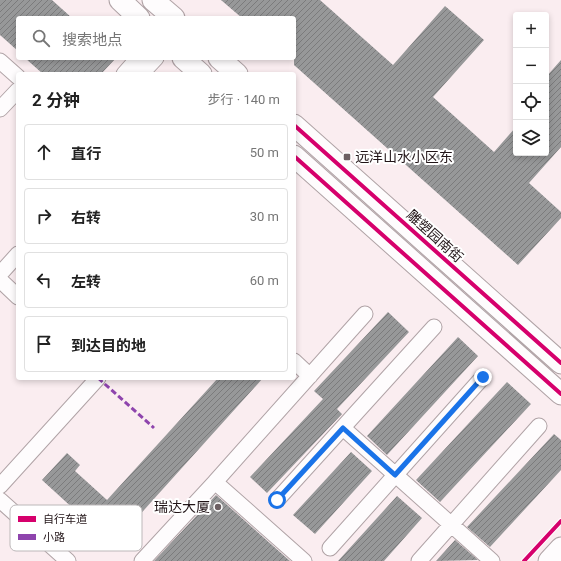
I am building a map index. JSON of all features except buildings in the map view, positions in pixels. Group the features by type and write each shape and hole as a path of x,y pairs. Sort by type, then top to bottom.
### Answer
{"main road":[{"path":"120,0 137,16"},
{"path":"154,0 172,16"},
{"path":"185,60 199,72"},
{"path":"221,60 235,72"},
{"name":"雕塑园南街","path":"296,127 561,364"},
{"path":"296,158 561,394"},
{"path":"548,561 561,548"}],"street":[{"path":"126,72 136,60"},
{"path":"143,72 154,60"},
{"path":"0,61 16,76"},
{"path":"0,109 16,92"},
{"path":"0,274 16,256"},
{"path":"0,280 16,294"},
{"path":"142,561 215,482 365,314"},
{"path":"277,500 434,327"},
{"path":"296,363 310,376"},
{"path":"330,548 483,377"},
{"path":"0,486 96,380"},
{"path":"419,561 539,426"},
{"path":"343,428 492,561"},
{"path":"215,482 304,561"},
{"path":"0,500 10,509"},
{"path":"57,551 68,561"}],"marked path":[{"path":"100,380 154,428"}],"cycle path":[{"path":"296,127 561,363"},
{"path":"296,158 561,394"},
{"path":"524,561 561,521"}],"place":[{"name":"远洋山水小区东","path":"347,157"},
{"name":"瑞达大厦","path":"218,507"}],"route":[{"path":"277,500 343,428 395,475 483,377"}]}
